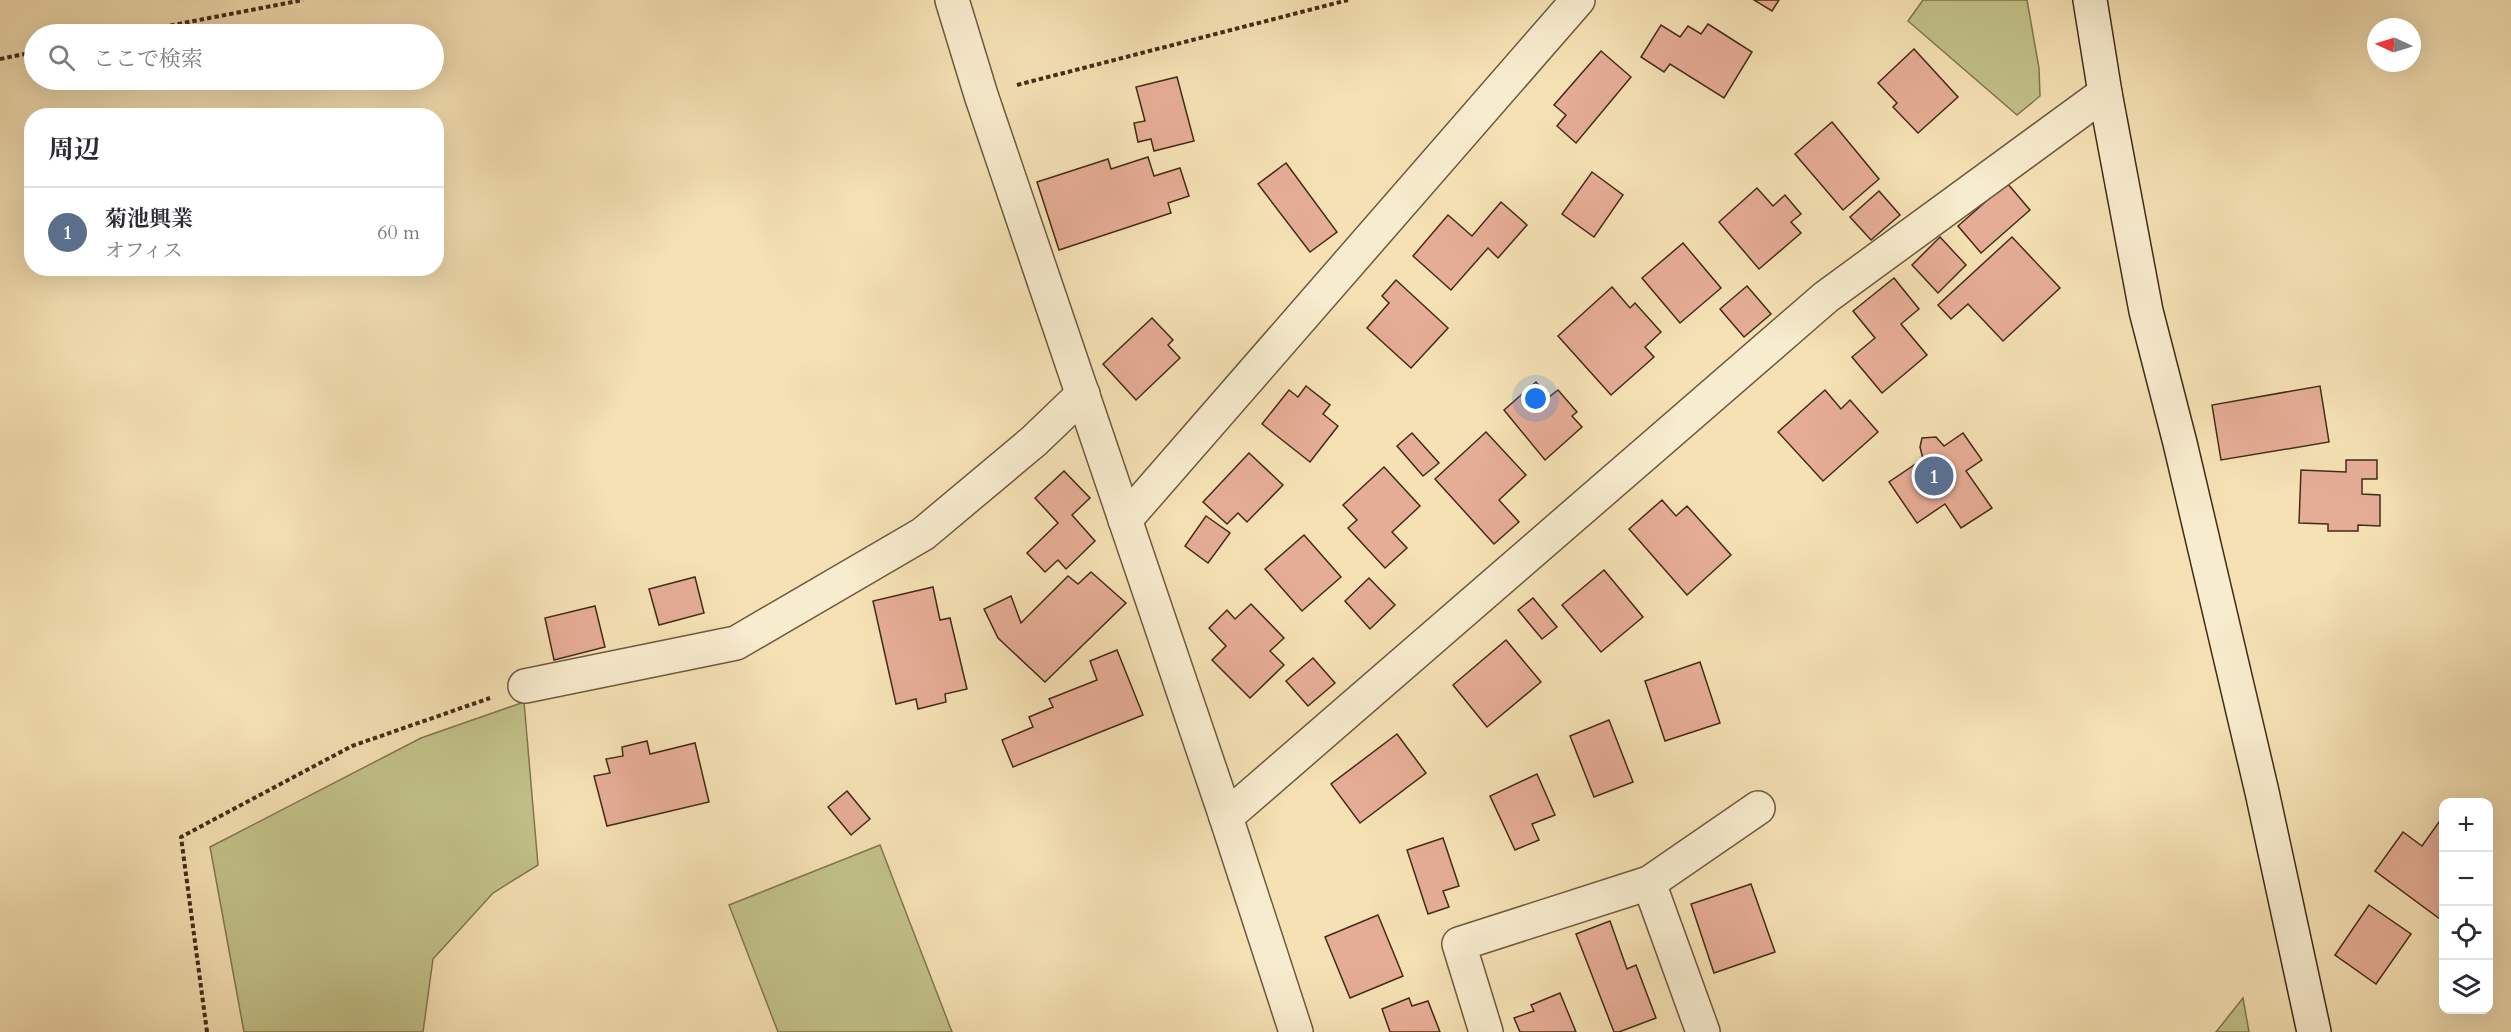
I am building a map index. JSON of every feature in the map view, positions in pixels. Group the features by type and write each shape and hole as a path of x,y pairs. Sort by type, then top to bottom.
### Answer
{"street":[{"path":"952,0 981,95 1226,817 1296,1032"},
{"path":"1125,520 1578,0"},
{"path":"2090,0 2146,311 2180,444 2262,792 2314,1032"},
{"path":"1226,817 1826,297 2105,93"},
{"path":"525,686 736,643 923,534 1034,441 1083,394"},
{"path":"1486,1032 1459,944 1648,883 1758,807"},
{"path":"1648,883 1703,1032"}],"path":[{"path":"178,24 303,0"},
{"path":"981,95 1348,0"},
{"path":"0,59 24,54"},
{"path":"207,1032 182,837 352,746 525,686"}],"shaded area":[{"path":"1923,0 2027,0 2039,68 2040,96 2017,115 1908,21"},
{"path":"524,702 538,865 493,893 433,959 423,1032 244,1032 210,847 421,738"},
{"path":"880,845 952,1032 778,1032 729,905"},
{"path":"2243,998 2249,1032 2216,1032"}],"building":[{"path":"1754,0 1779,0 1772,11"},
{"path":"1708,24 1752,52 1724,98 1670,64 1664,72 1641,57 1661,25 1680,37 1688,26 1701,34"},
{"path":"1914,49 1958,97 1918,133 1893,107 1897,103 1878,83"},
{"path":"1601,51 1631,77 1576,143 1557,126 1566,115 1554,105"},
{"path":"1177,77 1194,141 1154,151 1151,139 1138,142 1134,123 1145,121 1136,87"},
{"path":"1832,122 1879,179 1843,210 1795,154"},
{"path":"1148,157 1154,176 1180,168 1189,196 1168,203 1171,213 1059,250 1037,182 1108,159 1111,169"},
{"path":"1286,163 1337,232 1310,252 1258,184"},
{"path":"1592,172 1623,195 1594,237 1562,214"},
{"path":"2007,183 2030,210 1981,253 1958,226"},
{"path":"1757,188 1773,206 1785,195 1801,214 1791,222 1801,233 1759,269 1719,222"},
{"path":"1879,191 1900,215 1871,240 1850,217"},
{"path":"1501,202 1527,225 1498,258 1488,248 1451,290 1413,256 1448,215 1472,236"},
{"path":"1940,237 1966,265 1938,293 1912,265"},
{"path":"2012,237 2060,288 2003,341 1968,304 1951,319 1938,305"},
{"path":"1683,243 1721,288 1680,323 1642,278"},
{"path":"1894,278 1919,309 1901,324 1927,355 1882,393 1852,357 1875,338 1853,311"},
{"path":"1396,280 1448,328 1411,368 1367,328 1389,303 1382,296"},
{"path":"1747,286 1771,314 1744,337 1720,309"},
{"path":"1612,287 1630,308 1635,303 1661,332 1645,347 1654,357 1611,395 1558,336"},
{"path":"1152,318 1173,340 1168,345 1180,358 1136,400 1103,364"},
{"path":"1536,382 1549,397 1558,390 1577,412 1572,416 1582,427 1545,460 1504,410"},
{"path":"1306,386 1330,405 1323,414 1338,426 1310,462 1262,424 1289,390 1298,397"},
{"path":"2320,386 2329,442 2221,460 2212,405"},
{"path":"1825,390 1841,409 1850,400 1878,432 1823,481 1778,432"},
{"path":"1486,432 1526,475 1499,500 1519,522 1494,544 1435,479"},
{"path":"1412,433 1439,463 1423,476 1397,446"},
{"path":"1963,433 1982,460 1966,471 1992,508 1961,528 1945,504 1917,523 1889,482 1923,459 1920,447 1922,438 1936,437 1944,446"},
{"path":"1249,453 1283,485 1247,522 1238,513 1227,524 1203,502"},
{"path":"2346,460 2377,460 2377,479 2362,479 2362,494 2380,495 2380,526 2358,525 2358,531 2328,531 2328,524 2299,523 2301,470 2346,472"},
{"path":"1384,467 1420,506 1392,532 1407,548 1385,568 1348,528 1357,520 1343,505"},
{"path":"1064,471 1090,498 1072,515 1095,541 1066,569 1058,560 1045,572 1027,553 1058,523 1035,498"},
{"path":"1662,500 1676,516 1687,506 1731,555 1687,595 1629,529"},
{"path":"1206,516 1230,533 1208,563 1185,546"},
{"path":"1304,535 1341,577 1302,611 1265,569"},
{"path":"1604,570 1643,617 1601,652 1562,605"},
{"path":"1091,572 1126,603 1045,682 998,638 984,609 1011,596 1021,623 1068,576 1078,584"},
{"path":"695,577 704,613 659,625 649,589"},
{"path":"1369,578 1395,605 1370,629 1345,601"},
{"path":"933,587 940,620 950,618 967,689 945,694 946,702 918,709 916,699 896,704 873,601"},
{"path":"1533,598 1557,627 1542,639 1518,610"},
{"path":"1251,604 1284,638 1270,651 1284,665 1250,698 1212,660 1226,646 1209,628 1227,610 1235,619"},
{"path":"595,606 605,647 554,660 545,618"},
{"path":"1506,640 1541,682 1487,727 1453,685"},
{"path":"1117,650 1143,715 1013,767 1002,740 1033,727 1029,717 1053,707 1049,699 1097,680 1090,661"},
{"path":"1313,658 1335,683 1308,706 1286,681"},
{"path":"1700,662 1720,723 1665,741 1645,681"},
{"path":"1609,720 1633,782 1594,797 1570,736"},
{"path":"1397,734 1426,773 1360,823 1331,784"},
{"path":"647,741 650,754 695,743 709,802 607,826 594,776 610,773 606,759 623,756 622,747"},
{"path":"1537,774 1555,815 1532,824 1539,840 1515,850 1490,796"},
{"path":"847,791 870,819 851,835 828,807"},
{"path":"2439,822 2439,918 2375,871 2403,832 2422,846"},
{"path":"1443,838 1459,886 1443,891 1449,907 1428,914 1407,850"},
{"path":"1751,884 1775,952 1714,973 1691,904"},
{"path":"2369,905 2411,934 2376,984 2335,955"},
{"path":"1378,915 1403,976 1350,998 1325,937"},
{"path":"1610,921 1627,969 1636,965 1656,1018 1619,1032 1614,1032 1576,934"},
{"path":"1560,993 1576,1032 1520,1032 1514,1018 1534,1011 1531,1005"},
{"path":"1409,998 1412,1006 1428,1001 1440,1032 1390,1032 1382,1009"}],"place":[{"name":"菊池興業","path":"1934,476"}]}
